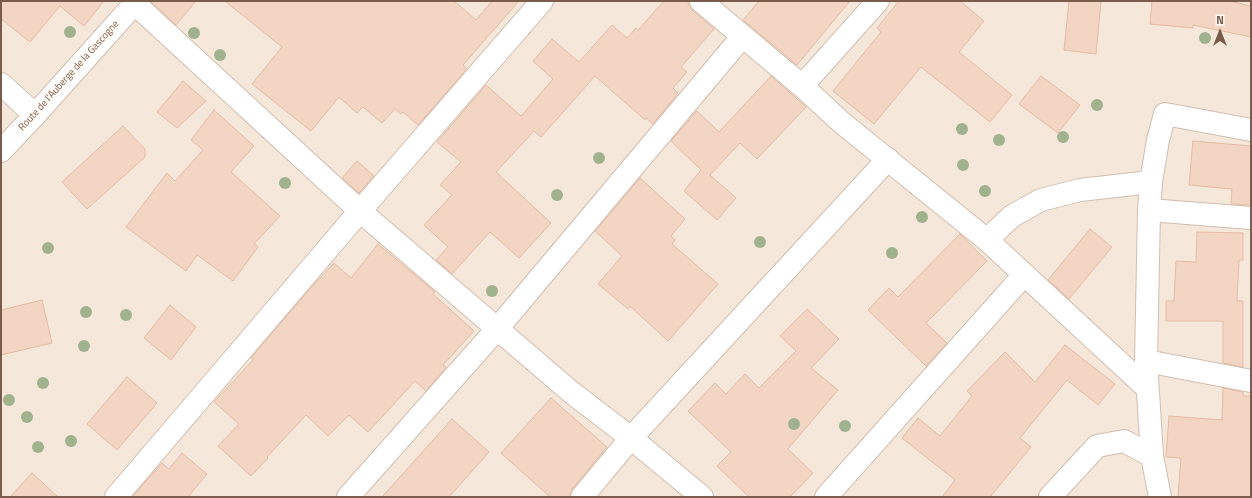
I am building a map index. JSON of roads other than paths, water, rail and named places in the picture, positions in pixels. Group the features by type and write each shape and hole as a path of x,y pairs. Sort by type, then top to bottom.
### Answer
{"street":[{"path":"116,497 360,211 542,1"},
{"path":"701,1 802,86 841,122 987,240 1147,388"},
{"path":"802,86 878,1"},
{"path":"136,3 360,211 571,392 631,438 702,497"},
{"name":"Route de l'Auberge de la Gascogne","path":"1,151 136,3"},
{"path":"348,497 497,329 742,37"},
{"path":"1,84 35,115"},
{"path":"1160,497 1152,456 1146,361 1149,210 1151,182 1158,140 1165,114 1251,130"},
{"path":"582,497 631,438 888,159"},
{"path":"987,240 1012,216 1041,200 1080,190 1151,182"},
{"path":"1149,210 1251,218"},
{"path":"826,497 1024,274"},
{"path":"1146,361 1251,381"},
{"path":"1050,497 1097,446 1124,442 1152,456"}]}
